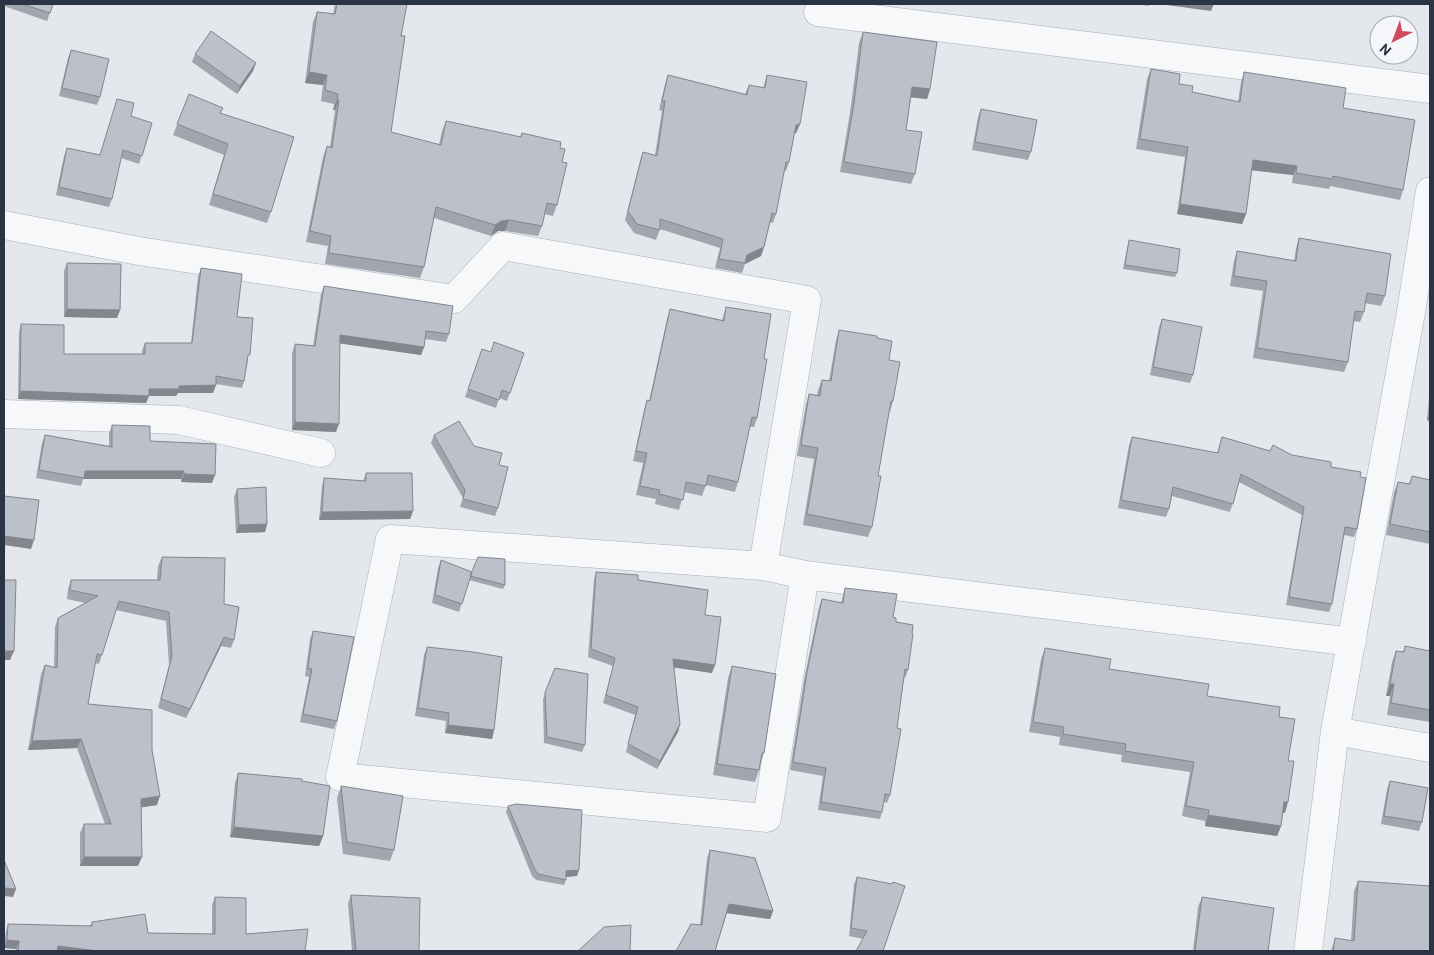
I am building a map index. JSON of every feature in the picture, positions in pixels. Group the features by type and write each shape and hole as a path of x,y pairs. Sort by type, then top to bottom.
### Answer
{"street":[{"path":"832,10 1430,89"},
{"path":"1308,951 1335,731 1421,314 1430,191"},
{"path":"4,225 139,251 454,300 503,246 806,300 763,566"},
{"path":"4,414 179,420 322,453"},
{"path":"805,575 767,818 340,777 390,539 763,566 805,575 1352,642"},
{"path":"1335,731 1430,748"}],"building":[{"path":"22,4 53,4 50,13"},
{"path":"337,4 407,4 401,36 405,36 391,132 441,145 446,121 521,137 522,133 561,142 560,148 565,149 562,162 567,163 557,205 547,203 542,226 509,220 501,221 495,225 436,207 424,267 329,253 331,236 310,231 327,146 332,148 339,100 337,100 338,94 325,90 327,75 309,72 317,12 335,14"},
{"path":"211,31 256,63 240,86 195,54"},
{"path":"863,32 937,42 930,89 912,87 906,130 922,132 915,174 844,162"},
{"path":"71,50 109,59 100,97 62,88"},
{"path":"1151,69 1180,74 1179,84 1193,86 1192,92 1240,102 1244,72 1346,88 1343,108 1415,120 1403,190 1333,176 1332,179 1296,173 1297,166 1253,160 1246,214 1180,204 1188,147 1140,139"},
{"path":"668,75 747,95 749,85 765,88 767,75 807,82 800,124 796,125 789,162 786,162 776,214 772,213 764,247 747,255 745,263 719,259 723,239 660,219 660,230 637,224 628,211 643,152 657,156 665,101 662,101"},
{"path":"189,94 223,108 220,113 294,137 271,212 213,194 228,144 177,124"},
{"path":"117,99 134,103 131,116 152,123 142,156 123,150 112,199 59,187 67,148 100,155"},
{"path":"981,109 1037,120 1031,152 975,142"},
{"path":"1299,238 1391,254 1385,296 1367,293 1364,312 1355,311 1348,362 1257,348 1267,281 1234,276 1237,251 1296,261"},
{"path":"1129,240 1180,249 1177,273 1125,265"},
{"path":"67,263 121,264 120,310 67,309"},
{"path":"201,268 242,274 237,317 253,318 250,355 248,355 244,381 216,376 216,385 179,386 179,389 149,389 149,396 20,391 21,324 64,325 64,354 145,354 145,343 192,343"},
{"path":"324,286 453,306 449,334 426,331 424,347 340,335 339,424 295,422 295,344 315,346"},
{"path":"726,307 771,314 764,359 767,359 757,418 752,417 738,482 708,475 706,486 686,482 683,500 659,494 660,490 640,486 647,453 636,451 647,400 650,401 670,309 724,321"},
{"path":"1162,319 1202,327 1193,375 1153,367"},
{"path":"839,330 877,336 877,338 892,341 889,360 900,362 878,476 881,476 872,527 807,514 818,448 801,445 809,394 820,396 822,380 831,381"},
{"path":"494,342 524,353 510,393 502,390 499,400 468,389 482,349 491,352"},
{"path":"459,421 474,446 502,453 499,465 508,467 498,508 463,499 465,490 434,435"},
{"path":"112,425 150,426 150,441 216,444 215,475 184,474 184,471 85,471 84,478 39,470 45,435 112,447"},
{"path":"1132,437 1218,453 1222,437 1270,451 1273,445 1292,455 1331,462 1331,467 1361,472 1360,477 1366,478 1357,529 1345,527 1332,604 1289,597 1304,507 1241,474 1233,504 1173,487 1169,509 1121,500"},
{"path":"366,473 412,473 413,511 322,512 324,478 366,481"},
{"path":"1412,476 1430,480 1430,532 1390,524 1398,482 1410,484"},
{"path":"266,487 267,524 239,525 237,489"},
{"path":"4,496 39,500 34,540 4,536"},
{"path":"162,557 225,558 224,604 239,607 234,640 224,637 190,709 161,699 172,656 169,612 119,601 102,655 97,654 88,704 152,710 152,750 160,796 141,799 142,857 84,857 84,824 111,824 81,739 32,741 45,665 57,668 58,618 98,596 70,590 71,580 160,580"},
{"path":"478,557 505,559 505,585 470,576"},
{"path":"441,560 472,572 462,604 435,595"},
{"path":"596,572 638,575 638,580 708,590 705,615 721,617 715,665 673,659 680,724 660,761 628,744 638,707 606,695 615,658 591,649"},
{"path":"4,580 16,580 14,651 4,651"},
{"path":"845,588 897,594 893,617 896,618 896,622 913,625 908,670 905,669 897,728 901,729 890,795 885,794 882,812 821,802 826,768 793,762 807,672 822,599 843,603"},
{"path":"313,631 354,637 337,721 303,714 312,669 308,668"},
{"path":"1405,646 1430,651 1430,710 1391,703 1394,684 1390,684 1396,651 1404,652"},
{"path":"427,647 502,657 494,730 448,725 449,713 418,708"},
{"path":"1045,648 1111,659 1109,669 1209,684 1207,696 1280,707 1279,717 1295,719 1288,761 1294,761 1288,802 1284,802 1281,826 1208,815 1209,810 1186,806 1194,762 1125,751 1126,744 1063,734 1064,727 1033,722"},
{"path":"732,666 776,674 764,753 762,753 759,770 717,764"},
{"path":"555,668 588,674 585,745 547,737 545,692"},
{"path":"238,773 302,779 302,781 330,786 323,836 234,827"},
{"path":"1390,781 1428,788 1422,822 1384,816"},
{"path":"341,786 403,796 394,850 347,842"},
{"path":"516,804 582,810 579,870 566,871 566,880 538,874 508,806"},
{"path":"710,850 755,858 773,911 729,904 715,951 676,951 691,924 702,925"},
{"path":"4,860 16,889 4,888"},
{"path":"857,877 892,884 893,882 905,886 883,951 856,951 867,931 851,928"},
{"path":"1358,881 1430,886 1430,951 1333,951 1335,938 1354,941"},
{"path":"351,895 420,898 419,951 356,951"},
{"path":"215,897 246,898 246,934 308,929 305,951 99,951 58,946 57,951 18,951 19,941 7,940 8,924 92,926 92,922 145,914 148,933 215,934"},
{"path":"1202,897 1274,908 1268,951 1195,951"},
{"path":"631,925 630,951 578,951 604,927"}]}
